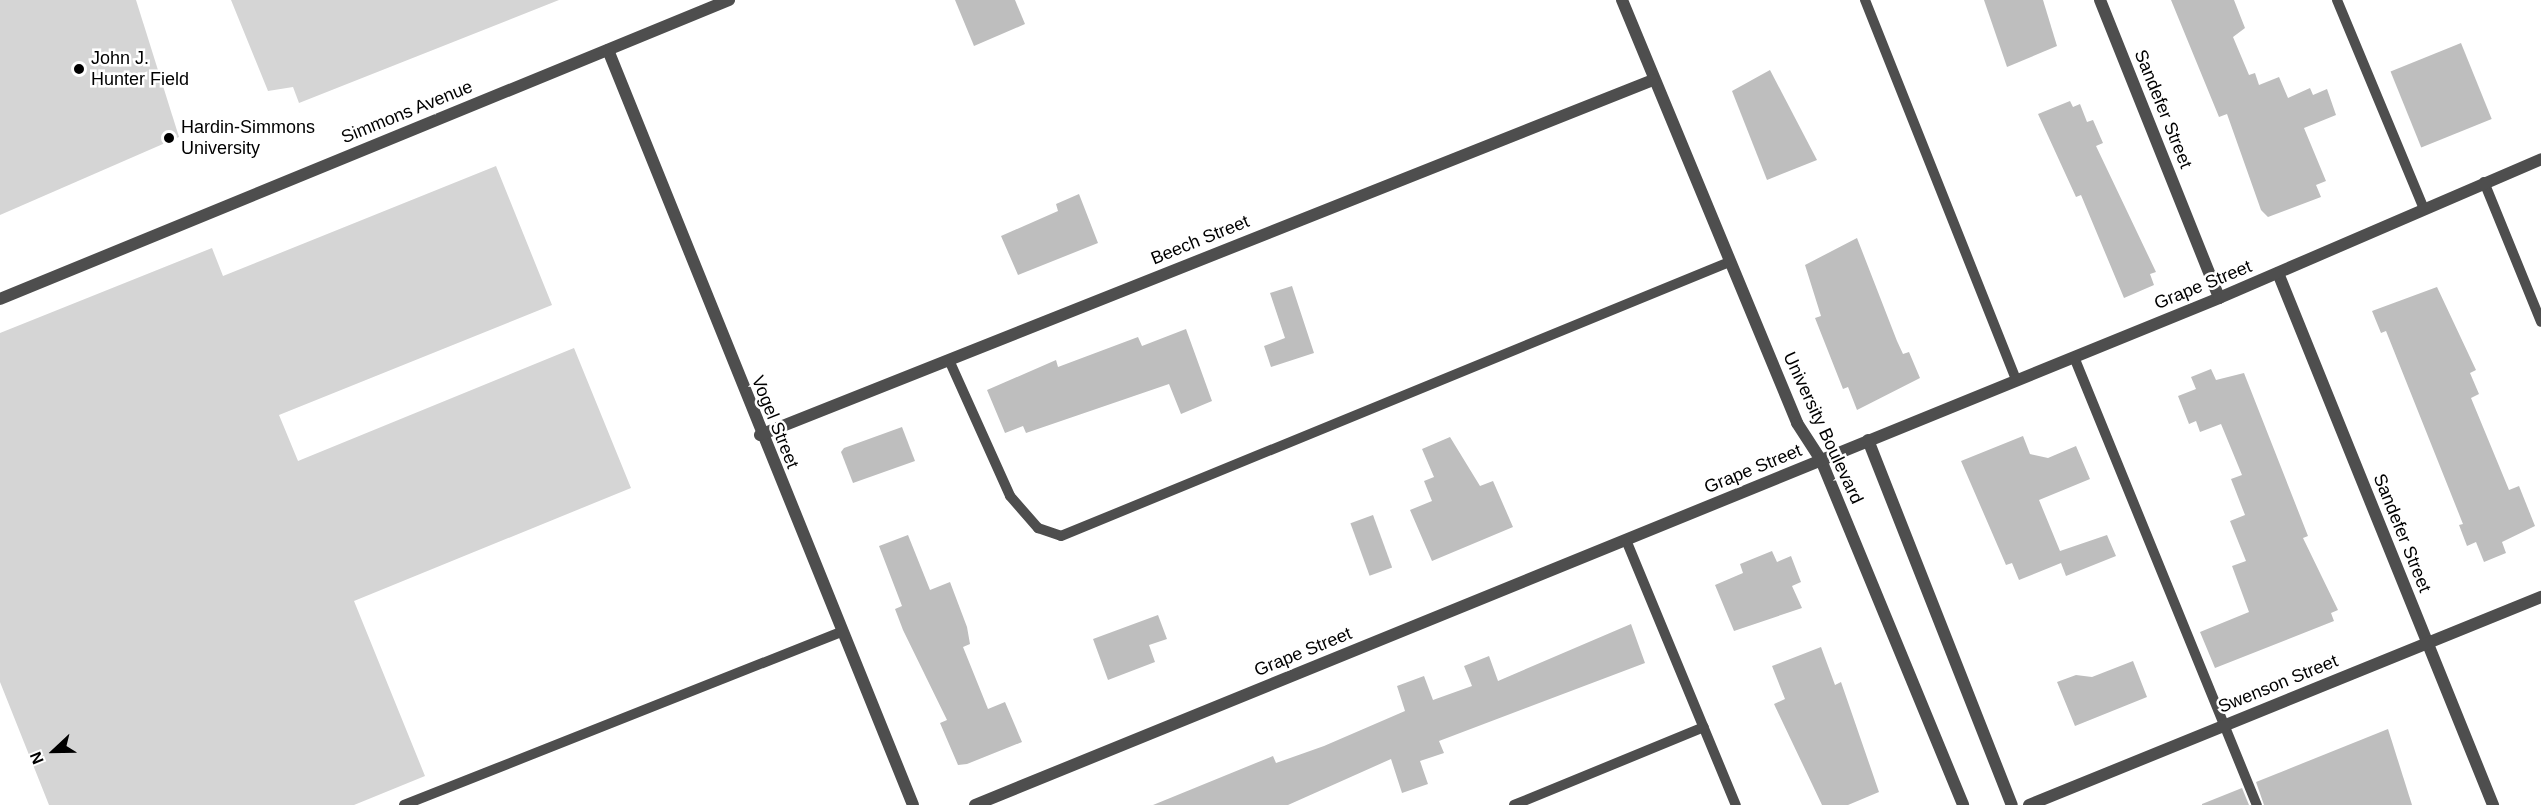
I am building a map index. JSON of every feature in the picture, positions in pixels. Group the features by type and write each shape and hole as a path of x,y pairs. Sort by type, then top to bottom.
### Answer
{"street":[{"name":"Simmons Avenue","path":"0,299 729,0"},
{"name":"University Boulevard","path":"1622,0 1653,80 1797,423 1821,460 1963,805"},
{"name":"Sandefer Street","path":"2100,0 2219,298"},
{"name":"Vogel Street","path":"608,50 760,435 913,805"},
{"name":"Beech Street","path":"760,435 1653,80"},
{"name":"Grape Street","path":"975,805 2219,298 2541,159"},
{"name":"Sandefer Street","path":"2278,273 2493,805"},
{"name":"University Boulevard","path":"1868,440 2012,805"},
{"name":"Swenson Street","path":"2029,805 2541,597"}],"lane":[{"path":"1864,0 2016,380"},
{"path":"2337,0 2424,209"},
{"path":"2484,182 2541,322"},
{"path":"949,360 1010,496 1038,528 1061,536 1729,262"},
{"path":"2074,357 2257,805"},
{"path":"1626,540 1736,805"},
{"path":"404,805 842,632"},
{"path":"1514,805 1704,727"}],"shaded area":[{"name":"John J. Hunter Field","path":"0,0 136,0 179,137 0,215"},
{"path":"231,0 559,0 299,103 293,87 268,91"},
{"path":"496,166 552,305 279,415 298,461 574,348 631,488 354,601 425,776 354,805 49,805 0,682 0,333 212,248 223,276"}],"building":[{"path":"955,0 1015,0 1025,24 974,46"},
{"path":"1984,0 2043,0 2057,46 2007,67"},
{"path":"2171,0 2234,0 2245,28 2233,37 2249,75 2255,73 2259,85 2279,77 2288,98 2310,88 2313,95 2327,89 2336,115 2304,128 2326,181 2316,185 2321,197 2268,217 2261,210 2227,114 2219,117"},
{"path":"2461,43 2492,119 2421,147 2391,71"},
{"path":"1770,70 1817,160 1767,180 1732,91"},
{"path":"2070,101 2073,107 2080,104 2087,122 2093,120 2103,143 2096,146 2156,272 2150,274 2154,285 2124,298 2081,195 2076,197 2038,114"},
{"path":"1079,194 1098,243 1018,275 1001,236 1058,211 1056,204"},
{"path":"1857,238 1897,341 1903,354 1909,352 1920,378 1857,410 1848,387 1843,389 1815,318 1821,316 1805,265"},
{"path":"1292,286 1314,353 1271,367 1264,346 1285,338 1270,293"},
{"path":"2437,287 2476,370 2470,373 2479,394 2471,398 2509,490 2519,486 2535,526 2502,542 2506,553 2484,562 2476,542 2467,546 2459,525 2463,524 2386,331 2381,333 2372,311"},
{"path":"1186,329 1212,401 1181,414 1169,384 1026,433 1023,426 1005,433 987,390 1056,360 1058,367 1138,337 1142,346"},
{"path":"2211,369 2216,380 2244,373 2308,536 2303,538 2338,610 2331,613 2334,621 2215,668 2200,632 2249,612 2232,566 2246,561 2230,521 2245,515 2231,479 2242,475 2221,424 2200,432 2196,421 2189,424 2178,396 2196,389 2191,377"},
{"path":"902,427 915,461 853,483 841,452 844,448"},
{"path":"2023,436 2030,454 2048,458 2076,446 2090,479 2039,500 2060,551 2107,535 2116,556 2066,576 2061,563 2019,580 2012,563 2006,565 1961,461"},
{"path":"1450,437 1480,486 1493,481 1513,527 1432,561 1410,510 1432,501 1424,481 1434,477 1422,449"},
{"path":"1373,515 1392,568 1370,576 1350,523"},
{"path":"908,535 930,590 950,582 967,627 970,644 963,647 988,709 1005,702 1022,742 967,764 958,765 940,723 947,720 895,609 902,606 879,546"},
{"path":"1772,551 1777,562 1791,556 1801,582 1792,586 1802,608 1734,631 1715,585 1743,573 1740,564"},
{"path":"1158,615 1167,639 1149,645 1155,662 1108,680 1093,639"},
{"path":"1631,624 1645,663 1439,741 1444,753 1420,761 1428,784 1402,793 1391,759 1288,805 1153,805 1273,756 1276,763 1324,746 1405,711 1397,686 1424,676 1433,700 1472,686 1464,666 1489,656 1498,681"},
{"path":"1821,647 1835,685 1841,682 1879,792 1848,805 1822,805 1774,704 1785,699 1772,666"},
{"path":"2133,661 2147,697 2075,726 2057,682 2076,675 2092,677"},
{"path":"2388,729 2412,805 2264,805 2256,782"},
{"path":"2242,788 2249,805 2202,805 2202,804"}],"place":[{"name":"John J. Hunter Field","path":"79,69"},
{"name":"Hardin-Simmons University","path":"169,138"}]}
